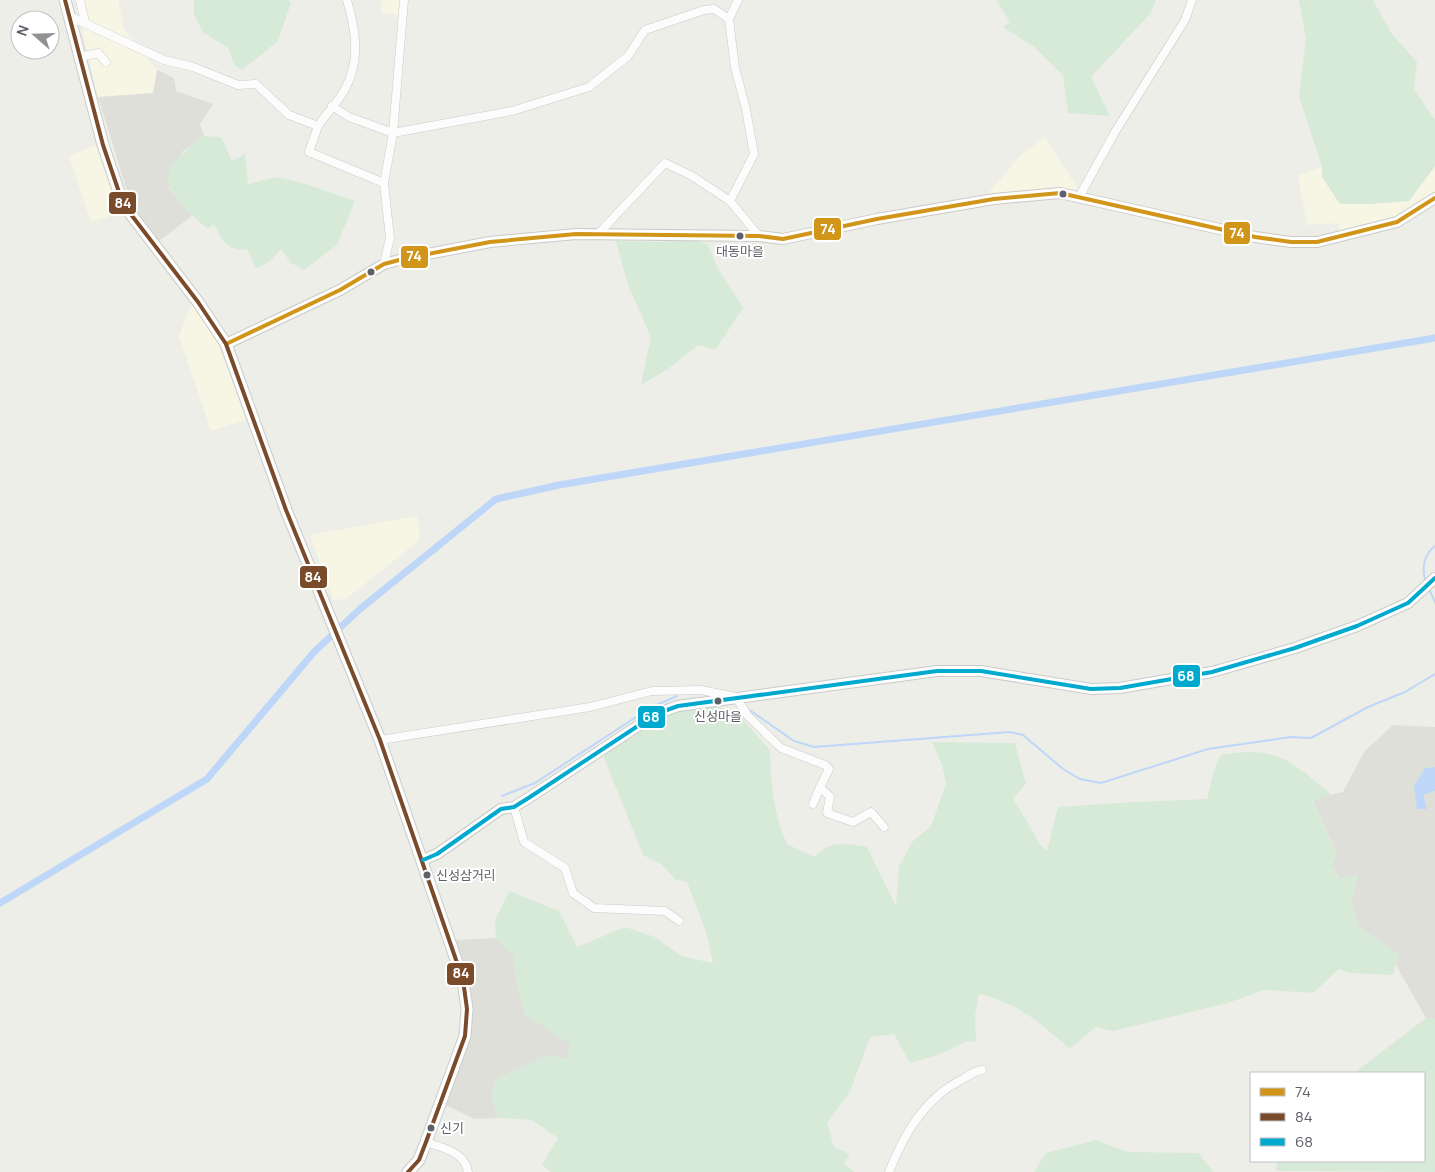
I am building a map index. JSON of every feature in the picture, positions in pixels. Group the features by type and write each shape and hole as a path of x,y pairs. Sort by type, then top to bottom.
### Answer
{"main road":[{"path":"65,0 103,145 123,204 198,302 226,344 286,510 380,740 463,980 467,1009 465,1036 419,1160 408,1172"}],"street":[{"path":"80,0 85,22"},
{"path":"347,0 356,28 356,54 343,92 318,126 309,152 384,183"},
{"path":"384,264 390,238 384,183 392,133 404,0"},
{"path":"730,201 754,154 746,110 735,68 728,18 738,0"},
{"path":"1078,197 1115,132 1185,20 1192,0"},
{"path":"332,106 349,117 392,133 512,111 588,86 628,56 645,30 704,10 714,9 728,18"},
{"path":"69,16 164,60 193,67 238,86 256,84 289,115 318,126"},
{"path":"80,57 98,53 106,62"},
{"path":"599,233 665,163 692,176 730,201 759,236"},
{"path":"226,344 340,290 384,264 490,242 599,233 759,236 783,239 877,219 1016,196 1060,193 1255,237 1291,242 1317,242 1397,222 1435,198"},
{"path":"423,860 437,854 501,809 514,807 656,714 678,706 937,671 981,672 1091,689 1120,688 1212,672 1295,648 1357,626 1408,603 1430,582"},
{"path":"380,740 590,707 652,691 701,690 736,697 748,716 780,748 825,765 829,769 813,804"},
{"path":"820,787 830,797 827,813 853,822 871,812 884,827"},
{"path":"514,807 524,842 565,868 573,893 594,908 665,911 678,921"},
{"path":"889,1172 900,1144 917,1118 943,1090 982,1070"},
{"path":"426,1142 458,1154 468,1172"}],"shaded area":[{"path":"75,0 118,0 124,29 157,70 153,93 98,97"},
{"path":"382,0 401,0 401,16 381,13"},
{"path":"157,70 174,78 176,91 213,104 200,124 204,136 183,151 169,188 192,216 159,241 132,207 98,97 153,93"},
{"path":"1045,137 1078,189 986,196 1021,155"},
{"path":"98,144 123,212 91,222 69,156"},
{"path":"1435,166 1435,192 1392,221 1337,232 1340,223 1307,225 1298,175 1322,167 1322,177 1340,204 1370,204 1409,201"},
{"path":"203,302 246,420 211,431 179,336 192,303"},
{"path":"417,516 420,540 346,599 333,600 310,535"},
{"path":"1393,725 1435,727 1435,1019 1426,1018 1396,965 1399,955 1359,927 1351,902 1358,875 1340,879 1331,865 1337,854 1312,799 1343,792 1364,752"},
{"path":"496,938 514,956 517,985 525,1014 571,1044 567,1059 549,1055 495,1080 492,1095 498,1118 475,1119 445,1105 472,1010 453,940"}],"green space":[{"path":"194,0 288,0 291,3 278,41 242,70 235,66 228,48 204,33 194,15"},
{"path":"996,0 1156,0 1150,14 1091,77 1110,116 1068,113 1063,75 1034,47 1003,27 1010,22"},
{"path":"1299,0 1373,0 1392,34 1417,62 1414,89 1435,120 1435,166 1409,201 1340,204 1322,177 1322,167 1299,96 1306,39"},
{"path":"204,136 221,137 232,161 245,154 248,184 276,177 306,184 355,201 337,245 304,270 291,263 281,249 269,262 256,268 247,249 235,249 226,244 214,224 208,229 190,213 176,198 168,183 170,171 177,159"},
{"path":"690,238 707,244 718,268 743,308 715,350 698,345 668,369 641,385 651,337 628,285 616,241 663,242"},
{"path":"693,697 738,714 770,750 774,798 782,832 787,844 814,857 832,845 852,844 867,847 896,906 899,866 912,842 931,826 946,784 942,765 932,742 1015,743 1026,784 1013,798 1040,844 1047,851 1058,807 1207,799 1214,771 1221,755 1256,752 1282,758 1305,773 1332,795 1312,800 1337,855 1331,865 1340,879 1358,875 1351,902 1359,927 1399,955 1393,973 1392,975 1349,973 1339,969 1313,993 1264,990 1228,1003 1113,1031 1095,1027 1070,1049 1028,1015 1006,1003 979,994 975,1015 976,1042 968,1041 938,1055 910,1063 894,1034 870,1037 850,1092 827,1123 834,1147 850,1154 844,1163 854,1172 551,1172 542,1165 558,1138 532,1120 498,1118 492,1095 495,1080 549,1055 567,1059 571,1045 525,1014 517,985 514,956 496,938 495,921 509,891 559,911 577,947 625,927 655,937 681,956 713,963 706,932 687,882 676,880 661,864 643,855 604,758 604,743 677,700"},
{"path":"1426,1018 1435,1019 1435,1172 1276,1171 1277,1162 1425,1162 1425,1072 1355,1072"},
{"path":"1096,1140 1128,1152 1198,1153 1214,1172 1034,1172 1046,1153"}],"water":[{"path":"1435,767 1435,791 1423,795 1427,809 1417,809 1414,786 1425,768"}],"waterway":[{"path":"0,903 207,779 314,652 360,609 496,499 559,485 1435,338"},
{"path":"1426,582 1424,562 1428,553 1435,546"},
{"path":"1429,589 1435,602"},
{"path":"748,709 794,741 814,747 1010,732 1023,735 1063,769 1080,779 1101,783 1208,749 1291,737 1311,738 1368,707 1405,692 1435,674"},
{"path":"502,796 535,783 650,708 677,696"}],"transit line":[{"name":"84","path":"65,0 103,145 123,204 198,302 226,344 286,510 380,740 463,980 467,1009 465,1036 419,1160 408,1172"},
{"name":"74","path":"226,344 340,290 384,264 490,242 576,234 759,236 783,239 877,219 994,199 1060,193 1255,237 1291,242 1317,242 1397,222 1435,198"},
{"name":"68","path":"423,860 437,854 501,809 514,807 530,797 656,714 678,706 937,671 981,671 1091,689 1120,688 1212,672 1295,648 1357,626 1408,603 1435,578"}],"place":[{"name":"대동마을","path":"740,236"},
{"name":"신성마을","path":"718,701"},
{"name":"신성삼거리","path":"427,875"},
{"name":"신기","path":"431,1128"}]}
